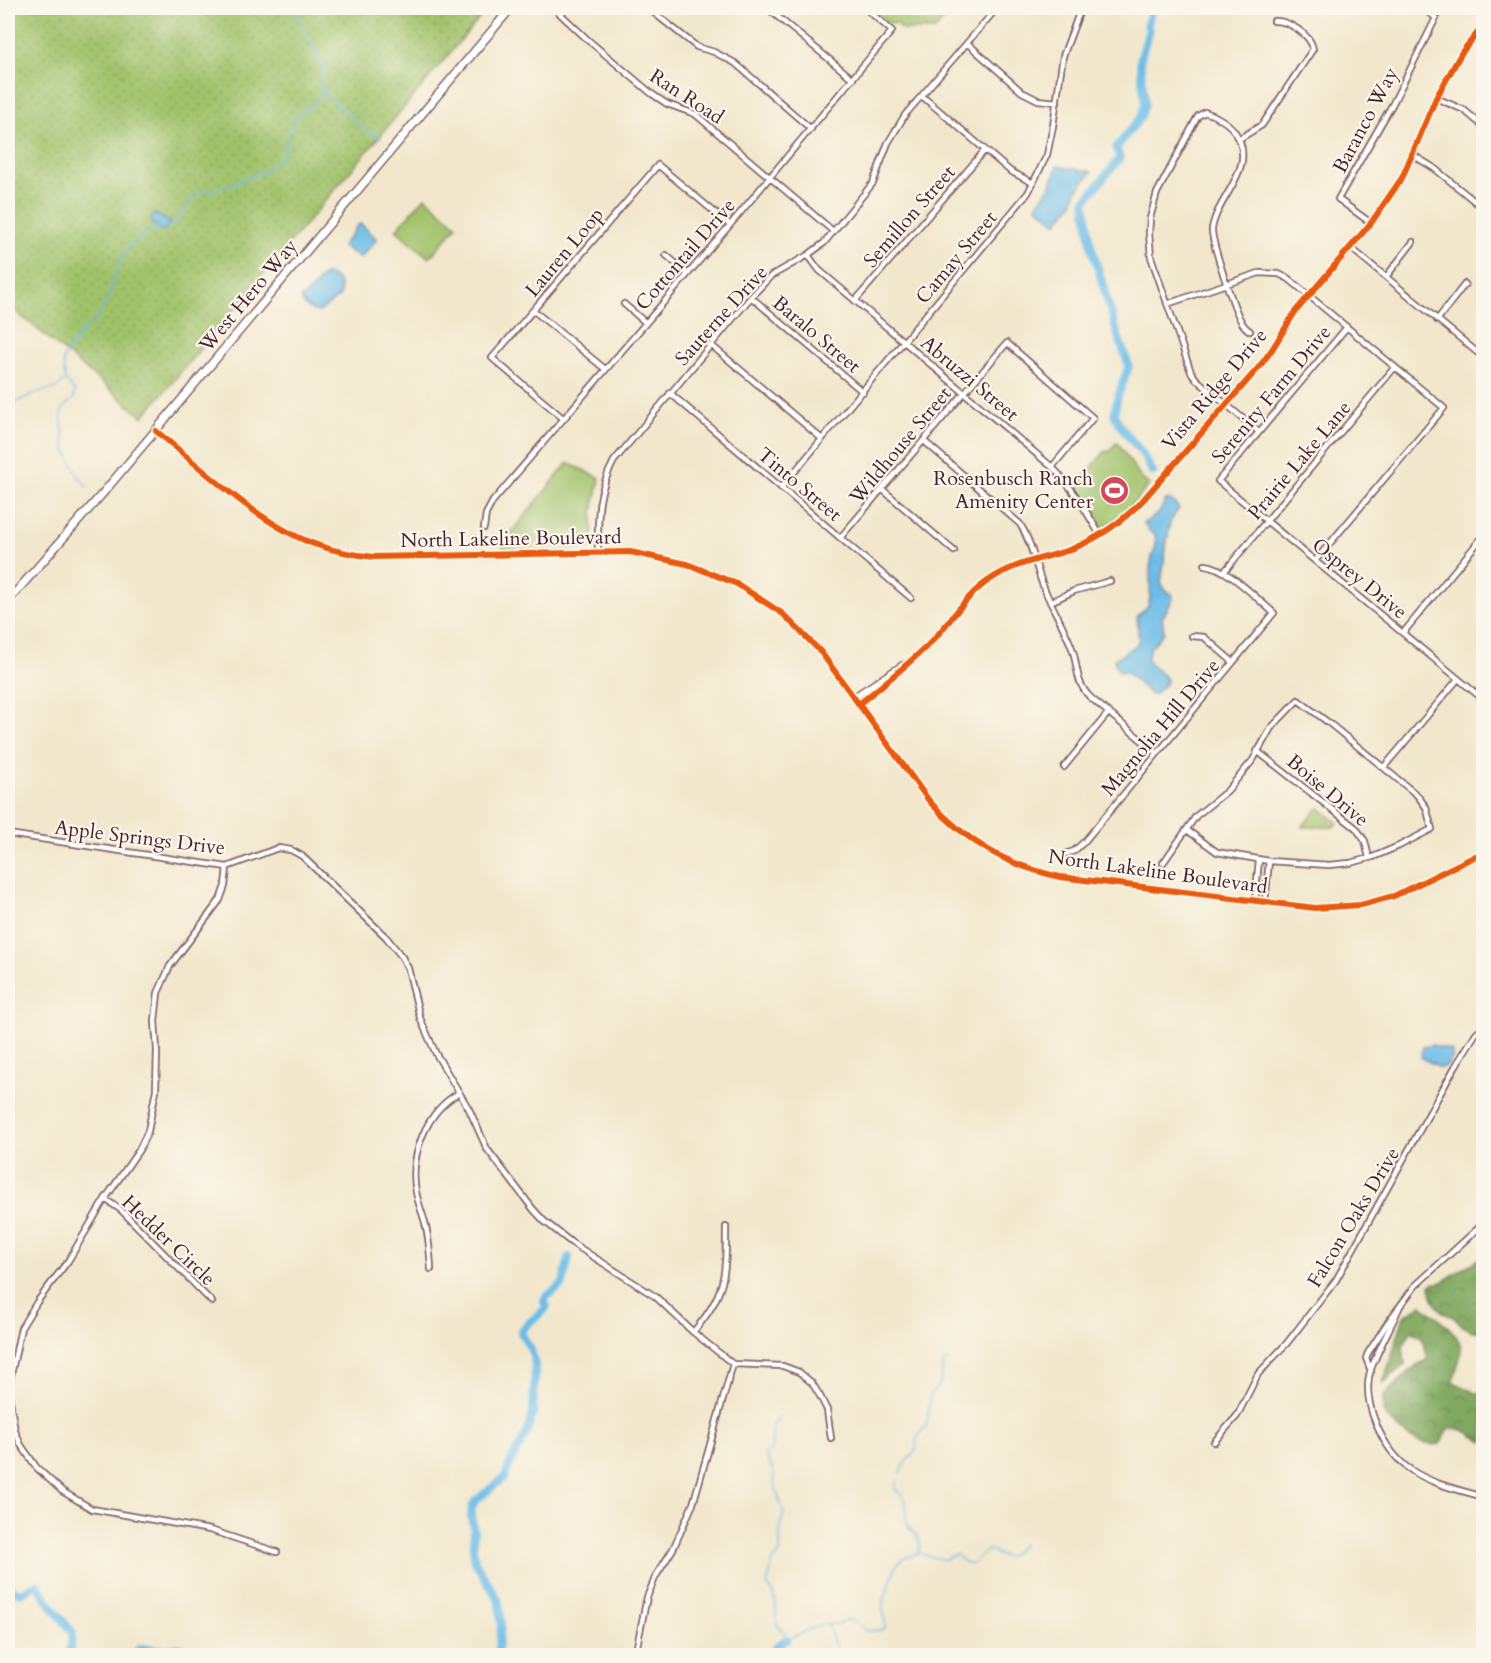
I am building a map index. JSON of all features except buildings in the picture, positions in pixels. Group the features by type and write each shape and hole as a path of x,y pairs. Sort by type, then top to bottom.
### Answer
{"main road":[{"name":"West Hero Way","path":"8,601 156,431 511,8"}],"street":[{"name":"Ran Road","path":"554,8 652,94 667,104 695,114 833,231"},
{"path":"560,14 565,8"},
{"path":"648,8 697,47 714,52 735,63 811,129"},
{"path":"767,8 853,79"},
{"name":"Cottontail Drive","path":"484,528 486,514 493,501 770,178 892,31 865,8"},
{"path":"981,8 990,15"},
{"name":"Sauterne Drive","path":"598,553 598,506 606,476 614,461 771,276 824,243 873,183 888,143 905,115 997,8"},
{"name":"Camay Street","path":"781,488 1016,210 1034,183 1047,155 1063,56 1081,8"},
{"name":"Baranco Way","path":"1371,223 1338,199 1392,105 1436,18 1424,8"},
{"path":"1239,139 1262,125 1313,49 1309,38 1287,23 1274,21"},
{"name":"Vista Ridge Drive","path":"859,704 893,677 941,632 977,589 990,579 1011,567 1071,549 1100,536 1131,514 1260,366 1295,312 1371,223 1402,178 1436,98 1462,52 1484,25"},
{"path":"1474,36 1484,43"},
{"path":"967,43 1022,92 1038,100 1057,102"},
{"path":"922,96 1010,171 1034,183"},
{"path":"1436,98 1464,110 1484,127"},
{"path":"1250,332 1240,320 1214,245 1212,230 1242,165 1242,147 1232,127 1210,114 1201,114 1195,119 1155,200 1150,218 1151,258 1191,372 1197,380 1259,432"},
{"name":"Semillon Street","path":"855,301 985,150"},
{"path":"1413,155 1434,168 1484,209"},
{"name":"Lauren Loop","path":"564,419 492,358 658,165 730,225"},
{"path":"1386,277 1413,242"},
{"path":"1351,248 1484,358"},
{"path":"666,255 688,274"},
{"name":"Abruzzi Street","path":"808,255 819,270 1052,467 1077,495 1100,536"},
{"path":"1167,304 1258,273 1279,274 1289,279 1444,408 1315,561"},
{"path":"1437,320 1465,284"},
{"name":"Baralo Street","path":"751,297 863,392"},
{"path":"624,304 646,323"},
{"path":"534,311 605,369"},
{"name":"Serenity Farm Drive","path":"1218,480 1347,327"},
{"name":"Wildhouse Street","path":"840,538 1006,343 1093,418 1052,467"},
{"path":"711,345 822,439"},
{"name":"Prairie Lake Lane","path":"1224,572 1395,367"},
{"name":"Tinto Street","path":"670,393 911,598"},
{"name":"North Lakeline Boulevard","path":"156,431 266,520 319,546 347,554 374,557 630,552 687,564 737,584 783,614 810,640 930,802 943,816 968,838 1007,861 1030,870 1060,877 1255,901 1316,908 1340,908 1380,901 1408,891 1484,852"},
{"path":"924,441 1020,524 1028,537 1050,602 1072,650 1079,682 1087,694 1157,753"},
{"name":"Osprey Drive","path":"1218,480 1484,699"},
{"path":"882,489 954,551"},
{"path":"1403,633 1484,535"},
{"path":"1205,565 1212,565 1224,572"},
{"name":"Magnolia Hill Drive","path":"1065,854 1074,851 1084,842 1274,613 1224,572"},
{"path":"1050,602 1074,591 1110,581"},
{"path":"1192,636 1204,637 1233,662"},
{"name":"Vista Ridge Drive","path":"854,697 909,661"},
{"path":"1384,767 1458,679"},
{"path":"1164,863 1187,830 1203,809 1227,791 1257,752 1270,728 1298,700 1417,795 1426,807 1432,829 1369,858 1329,866 1259,860 1217,852 1187,830"},
{"path":"1064,767 1109,712"},
{"name":"Boise Drive","path":"1257,752 1301,783 1356,828 1365,841 1369,858"},
{"name":"Apple Springs Drive","path":"8,834 227,867 278,848 291,850 302,856 396,948 408,968 421,1020 436,1054 469,1109 487,1149 544,1221 572,1243 656,1297 693,1332 733,1364"},
{"path":"1255,901 1259,860"},
{"path":"1265,902 1269,861"},
{"path":"227,867 225,886 220,900 170,966 160,987 155,1021 156,1090 151,1123 139,1150 105,1199 68,1261 37,1302 19,1335 8,1389 15,1431 21,1445 37,1468 62,1491 92,1509 210,1530 277,1552"},
{"name":"Falcon Oaks Drive","path":"1214,1442 1237,1416 1258,1374 1287,1343 1336,1280 1450,1076 1476,1033 1484,1026"},
{"path":"430,1269 429,1239 416,1192 417,1157 432,1115 442,1104 459,1093"},
{"name":"Hedder Circle","path":"105,1199 121,1210 212,1302"},
{"path":"1371,1371 1366,1358 1368,1353 1400,1306 1422,1279 1484,1223"},
{"path":"693,1332 706,1316 720,1292 725,1269 726,1227"},
{"path":"1400,1306 1371,1371 1369,1397 1372,1416 1399,1460 1411,1470 1427,1479 1484,1497"},
{"path":"635,1656 647,1597 662,1564 687,1521 733,1364 783,1366 799,1372 812,1383 827,1410 831,1438"}],"green space":[{"path":"8,8 488,8 143,417 8,305"},
{"path":"870,8 954,8 935,30 902,30 898,24 888,23"},
{"path":"425,197 457,226 429,258 396,230"},
{"path":"1117,442 1140,477 1149,485 1127,509 1101,528 1075,487 1105,451 1108,452"},
{"path":"568,463 600,478 593,511 593,548 509,551 501,545"},
{"path":"1319,807 1338,823 1334,827 1302,827"},
{"path":"1483,1254 1483,1331 1474,1331 1461,1325 1436,1305 1430,1285 1440,1283"},
{"path":"1422,1305 1451,1330 1459,1342 1461,1352 1454,1382 1478,1394 1483,1389 1483,1442 1467,1432 1454,1428 1449,1429 1440,1444 1424,1444 1408,1436 1383,1413 1384,1396 1409,1371 1428,1359 1422,1337 1411,1331 1403,1347 1405,1364 1383,1383 1404,1316"}],"water":[{"path":"1057,166 1092,172 1077,190 1073,203 1057,223 1036,206 1051,185"},
{"path":"156,214 170,223 165,230 161,230 152,223 151,219"},
{"path":"361,224 377,239 360,258 342,246"},
{"path":"327,274 338,282 340,296 319,312 313,311 305,306 301,298 314,287 322,276"},
{"path":"1166,500 1171,500 1179,508 1170,522 1161,582 1173,599 1162,618 1164,632 1149,650 1147,661 1167,679 1167,682 1151,695 1125,671 1119,672 1114,660 1136,645 1138,641 1137,616 1147,607 1149,601 1150,567 1156,544 1155,534 1150,532 1144,523 1159,513"},
{"path":"1431,1045 1452,1051 1452,1058 1447,1066 1440,1068 1421,1057 1423,1047"}],"waterway":[{"path":"167,227 176,222 190,201 202,192 261,173 281,158 294,120 323,92 321,84 323,72 318,57 293,8"},
{"path":"1153,8 1147,24 1149,30 1140,61 1145,104 1140,118 1116,148 1120,158 1085,201 1091,245 1129,366 1114,414 1153,472"},
{"path":"323,92 367,131 381,138"},
{"path":"87,487 78,475 65,448 61,413 73,399 75,392 65,379 63,359 84,329 96,321 109,295 119,264 131,244 143,235 160,228"},
{"path":"8,407 32,394 57,388 65,380"},
{"path":"494,1656 498,1649 501,1628 500,1608 498,1599 475,1562 472,1507 475,1501 505,1477 527,1433 533,1413 535,1364 531,1350 521,1333 526,1325 547,1306 544,1302 546,1297 563,1284 569,1257"},
{"path":"900,1473 916,1450 916,1439 927,1424 930,1397 941,1380 943,1364 947,1361"},
{"path":"779,1417 773,1428 772,1449 765,1454 774,1473 774,1482 784,1514 780,1526 780,1553 772,1563 767,1585 775,1595 777,1625 784,1632 786,1640 819,1625 838,1624 845,1620 858,1622 866,1631 882,1630 886,1626 882,1605 896,1566 902,1559 919,1553 920,1546 918,1538 907,1523 904,1498 895,1489 897,1481"},
{"path":"920,1553 944,1560 956,1554 964,1562 971,1564 988,1550 1004,1557 1023,1544"},
{"path":"8,1586 21,1593 37,1584 73,1633 69,1656"},
{"path":"828,1625 839,1656"},
{"path":"773,1656 777,1646 786,1640"},
{"path":"136,1656 137,1651 141,1648 167,1650 178,1647 200,1656"}],"cycle path":[{"path":"859,704 926,647 983,585 1010,569 1072,549 1092,540 1119,522 1143,500 1260,366 1295,312 1371,223 1402,178 1436,98 1462,52 1484,25"},
{"path":"156,431 255,512 299,537 334,550 374,557 630,552 687,564 737,584 783,614 820,651 930,802 944,817 989,850 1005,859 1040,872 1060,877 1315,908 1361,905 1394,896 1484,852"}],"place":[{"name":"Rosenbusch Ranch Amenity Center","path":"1114,490"}]}
